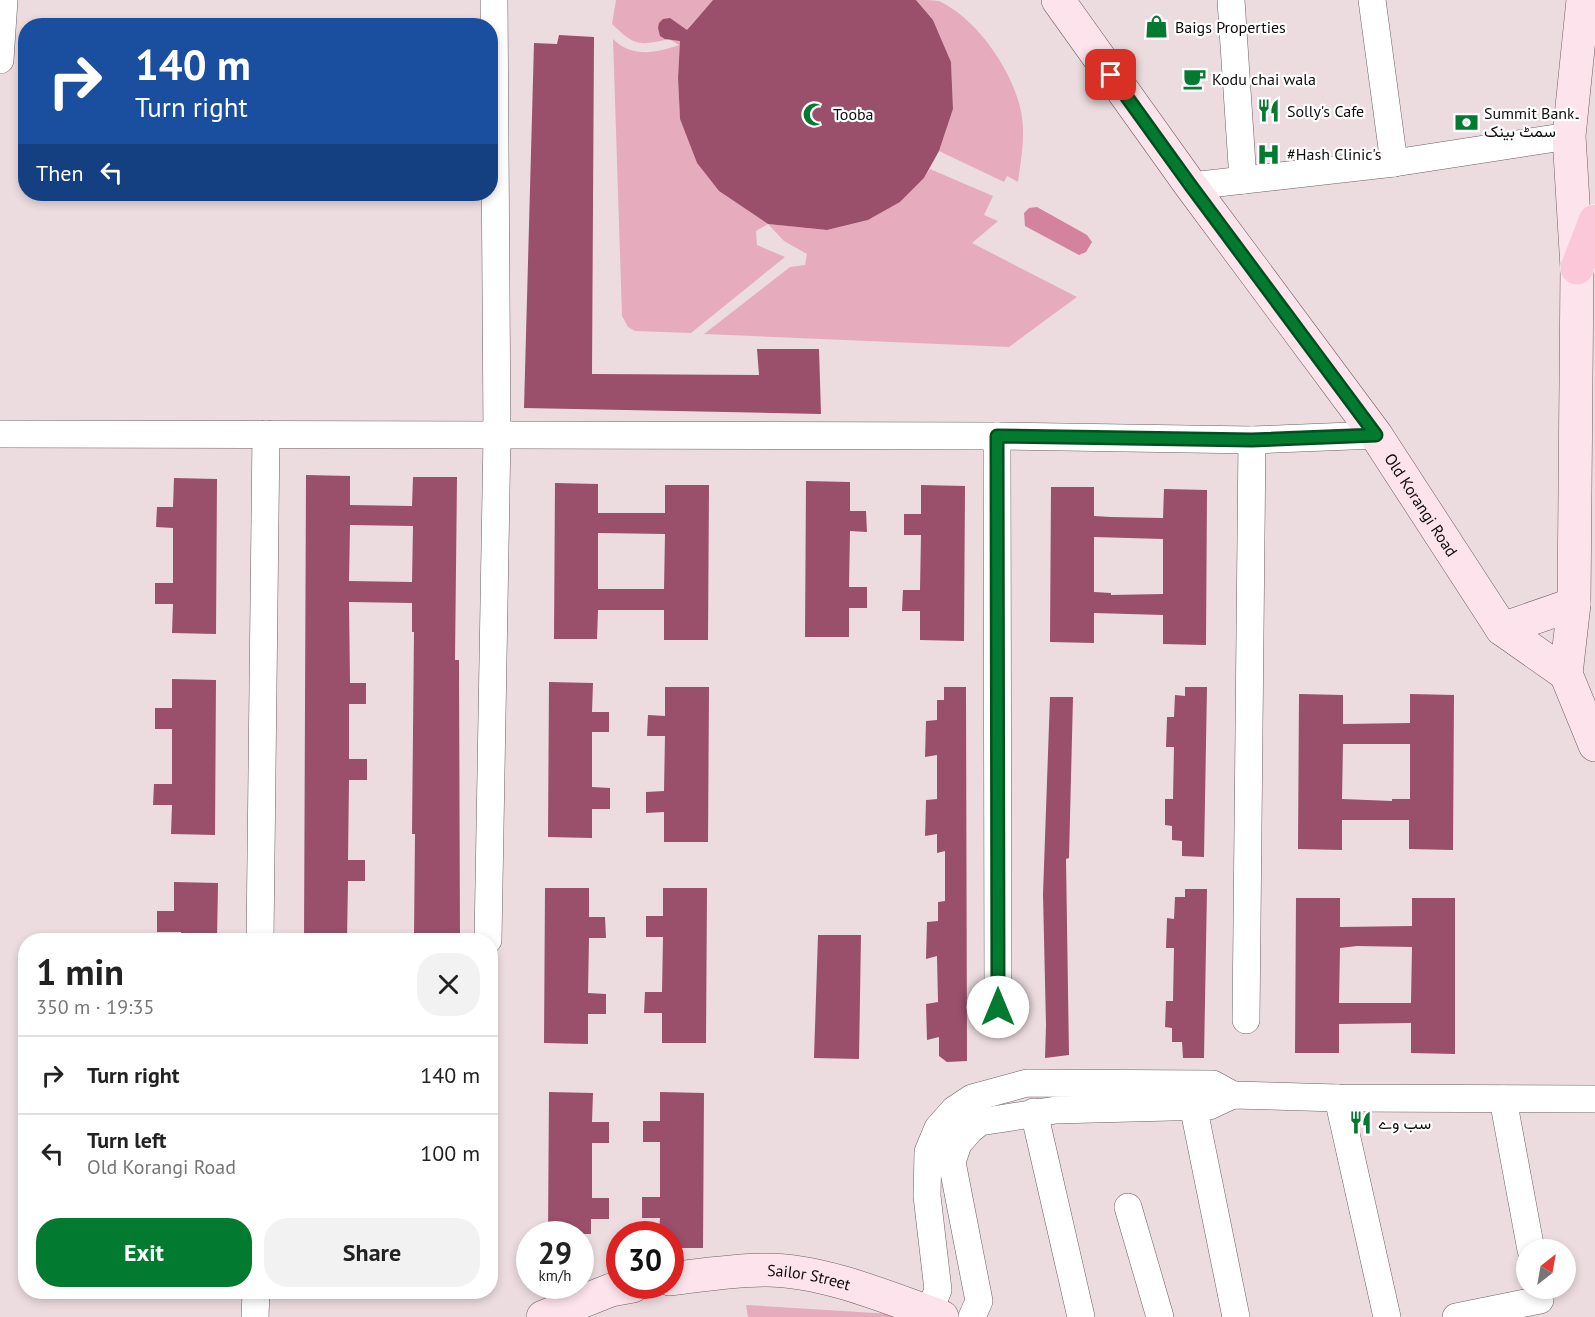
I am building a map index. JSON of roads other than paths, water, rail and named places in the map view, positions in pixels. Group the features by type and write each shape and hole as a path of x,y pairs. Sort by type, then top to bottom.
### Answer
{"main road":[{"path":"1577,267 1595,221"}],"street":[{"path":"0,60 4,0"},
{"path":"494,0 494,18"},
{"name":"Old Korangi Road","path":"1058,0 1191,186 1376,435 1502,629 1566,674"},
{"path":"1230,0 1244,180"},
{"path":"1372,0 1394,163"},
{"path":"1583,0 1569,136 1577,267 1574,604 1566,674 1595,745"},
{"path":"1191,186 1394,163 1569,136"},
{"path":"488,933 497,436 495,201"},
{"path":"0,434 997,436 1252,440 1376,435"},
{"path":"260,933 266,434"},
{"path":"997,436 998,1007"},
{"path":"1246,1020 1252,440"},
{"path":"1502,629 1574,604"},
{"path":"936,1315 938,1290 927,1196 927,1152 938,1128 954,1110 972,1098 1027,1083 1213,1084 1233,1095"},
{"path":"972,1317 979,1301 952,1162 958,1144 980,1122 1034,1112 1209,1106 1233,1095 1503,1100 1595,1099"},
{"path":"1338,1098 1387,1317"},
{"path":"1503,1100 1529,1239"},
{"path":"1193,1105 1236,1317"},
{"path":"1034,1112 1081,1317"},
{"path":"1128,1207 1160,1317"},
{"name":"Sailor Street","path":"684,1278 767,1270 808,1274 887,1297 936,1315"},
{"path":"556,1314 606,1292"},
{"path":"255,1299 255,1317"},
{"path":"1456,1317 1541,1302"}],"place":[{"name":"Baigs Properties","path":"1157,27"},
{"name":"Kodu chai wala","path":"1194,79"},
{"name":"Solly's Cafe","path":"1269,111"},
{"name":"Tooba","path":"815,114"},
{"name":"Summit Bank۔ سمٹ بینک","path":"1466,122"},
{"name":"#Hash Clinic's","path":"1269,154"},
{"name":"سب وے","path":"1360,1123"}]}
